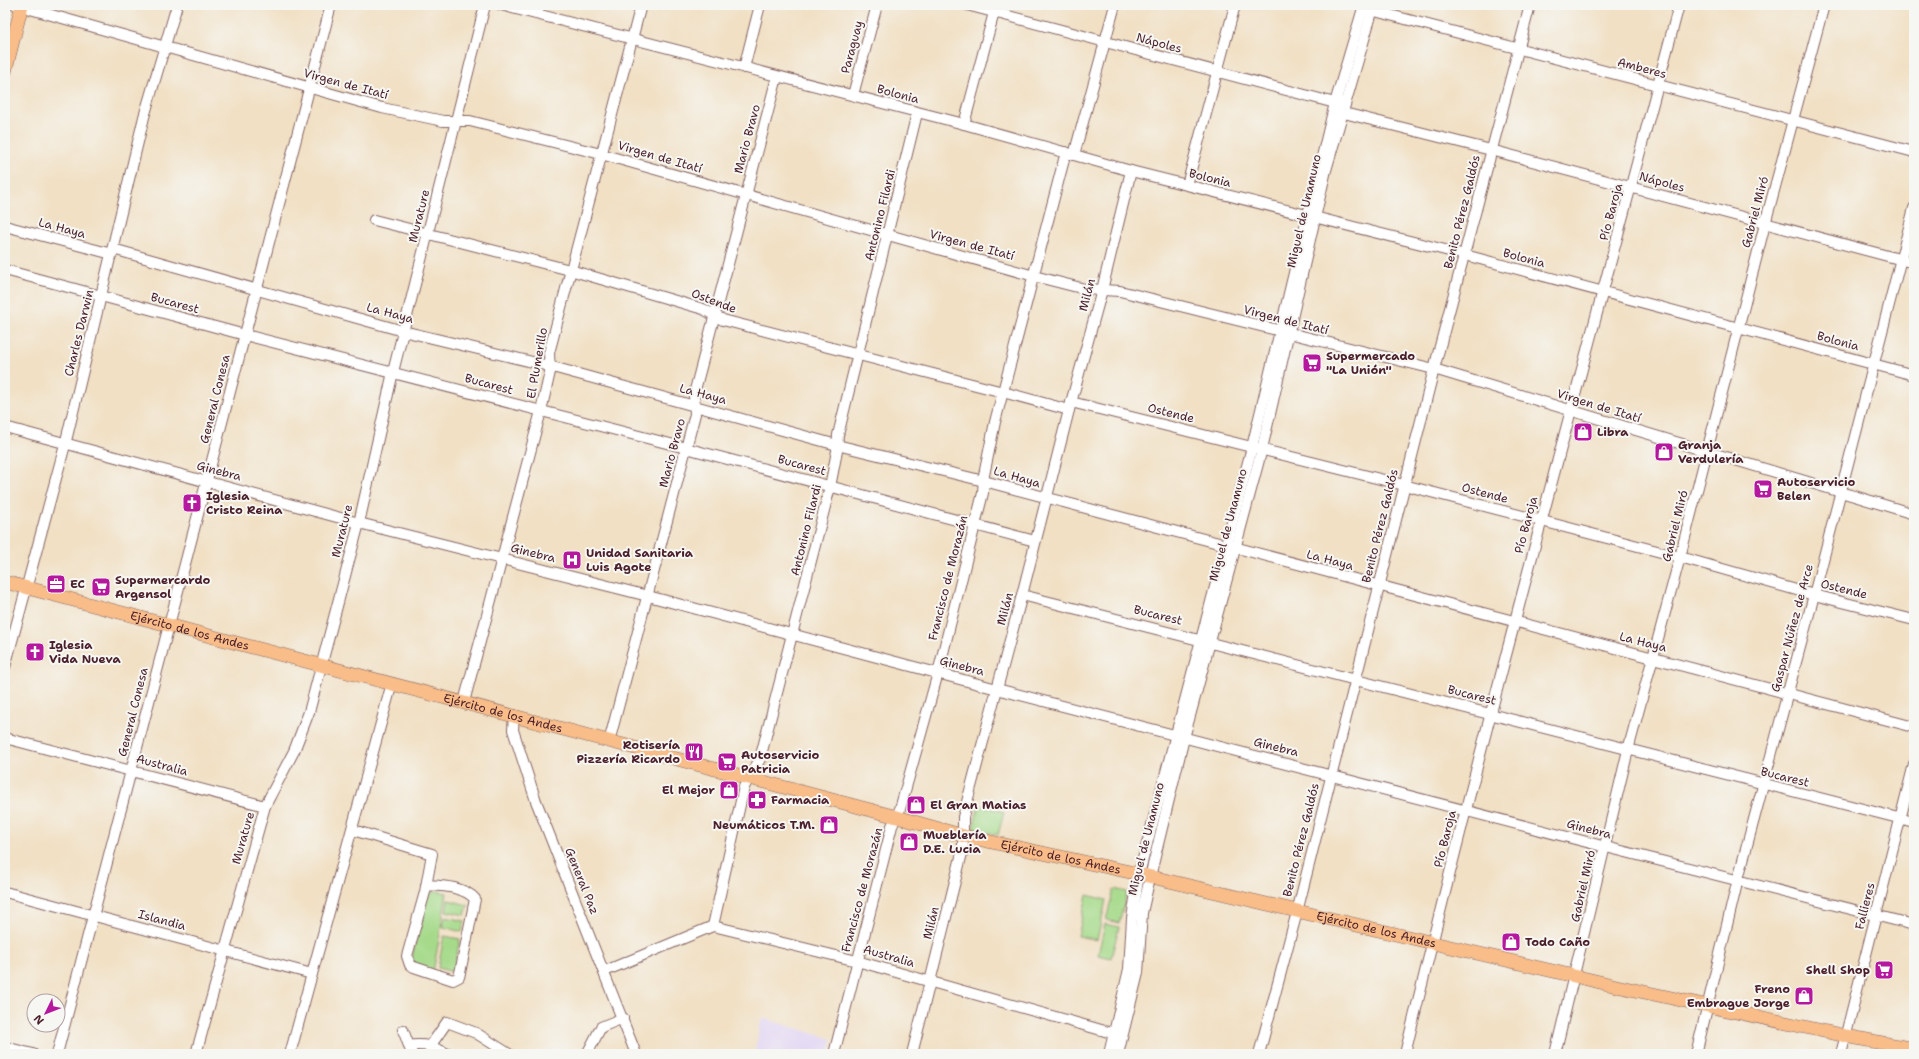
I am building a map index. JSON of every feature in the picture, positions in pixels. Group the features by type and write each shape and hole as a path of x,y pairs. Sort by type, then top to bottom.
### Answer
{"main road":[{"path":"5,72 20,5"},
{"name":"Ejército de los Andes","path":"5,582 514,715 609,742 897,817 964,836 1144,876 1575,976 1846,1036 1914,1049"}],"street":[{"name":"Virgen de Itatí","path":"20,5 166,48 382,108 443,121 470,121 602,154 1034,276 1085,289 1120,291 1434,369 1914,514"},
{"name":"Charles Darwin","path":"5,667 65,444 144,117 166,48 177,5"},
{"name":"General Conesa","path":"57,1054 331,5"},
{"name":"Murature","path":"196,1054 265,806 298,740 309,712 359,523 393,372 485,5"},
{"name":"Bolonia","path":"501,5 776,77 853,95 917,113 964,124 1131,171 1465,255 1602,293 1914,374"},
{"name":"El Plumerillo","path":"464,702 541,411 549,376 549,353 570,270 641,5"},
{"path":"744,68 760,5"},
{"name":"Paraguay","path":"853,95 877,5"},
{"name":"Nápoles","path":"967,5 995,9 1106,42 1218,72 1491,150 1914,263"},
{"name":"Francisco de Morazán","path":"834,1054 892,826 897,817 938,673 983,493 995,422 1034,276 1070,153 1106,42 1115,5"},
{"path":"1187,185 1235,5"},
{"name":"Benito Pérez Galdós","path":"1259,1054 1297,912 1404,485 1530,5"},
{"name":"Pío Baroja","path":"1405,1054 1514,622 1572,411 1679,5"},
{"name":"Gabriel Miró","path":"1555,1054 1606,847 1628,750 1654,658 1765,224 1824,5"},
{"name":"Amberes","path":"1369,7 1518,49 1914,152"},
{"name":"Miguel de Unamuno","path":"1118,1054 1118,1035 1129,968 1132,918 1204,640 1257,448 1339,107 1369,7"},
{"path":"964,124 995,9"},
{"name":"Mario Bravo","path":"609,742 695,414 694,394 776,77"},
{"name":"Antonino Filardi","path":"713,926 742,793 748,778 760,760 830,486 838,435 917,113"},
{"name":"Milán","path":"912,1054 963,849 963,817 1070,406 1102,290 1131,171"},
{"name":"Gaspar Núñez de Arce","path":"1696,1054 1738,879 1814,595 1839,492 1914,208"},
{"name":"Ostende","path":"374,220 570,270 703,309 723,320 1003,392 1257,448 1404,485 1680,557 1814,595 1914,620"},
{"name":"La Haya","path":"5,226 256,289 403,331 549,366 837,445 984,481 1046,499 1914,727"},
{"name":"Bucarest","path":"5,270 245,335 686,448 1035,540"},
{"name":"Ginebra","path":"5,427 359,523 502,558 793,633 997,689 1466,809 1606,847 1738,879 1914,925"},
{"name":"Bucarest","path":"1022,595 1204,640 1628,750 1914,822"},
{"path":"290,1054 392,684"},
{"name":"General Paz","path":"514,715 513,730 536,801 605,971 636,1054"},
{"name":"Australia","path":"5,738 265,806"},
{"name":"Fallieres","path":"1841,1054 1914,764"},
{"path":"352,830 432,854 426,885 425,892 408,953 408,961 414,967 453,980 459,977 475,899 472,895 457,889 426,885"},
{"name":"Islandia","path":"5,892 312,974"},
{"path":"605,971 713,926"},
{"name":"Australia","path":"713,926 858,961 1118,1035"},
{"path":"587,1054 602,1027 623,1018"},
{"path":"431,1045 447,1022 476,1034 509,1054"},
{"path":"403,1030 410,1050 421,1044 431,1045 448,1054"},
{"name":"Miguel de Unamuno","path":"1109,1054 1118,1035"},
{"path":"5,1047 33,1054"}],"shaded area":[{"path":"762,1018 832,1039 829,1054 754,1054"}],"green space":[{"path":"979,805 1004,812 998,835 973,829"},
{"path":"1114,889 1127,892 1119,923 1106,920"},
{"path":"436,891 447,893 434,967 432,971 415,964 412,958 425,900 430,894"},
{"path":"1087,895 1106,900 1097,940 1078,936"},
{"path":"448,900 468,905 465,915 446,911"},
{"path":"445,917 465,921 462,932 443,927"},
{"path":"1105,924 1119,927 1111,958 1098,955"},
{"path":"444,936 460,939 453,972 438,968"}],"place":[{"name":"Supermercado \"La Unión\"","path":"1312,363"},
{"name":"Libra","path":"1583,432"},
{"name":"Granja Verdulería","path":"1664,452"},
{"name":"Autoservicio Belen","path":"1763,489"},
{"name":"Iglesia Cristo Reina","path":"192,503"},
{"name":"Unidad Sanitaria Luis Agote","path":"572,560"},
{"name":"EC","path":"56,584"},
{"name":"Supermercardo Argensol","path":"101,587"},
{"name":"Iglesia Vida Nueva","path":"35,652"},
{"name":"Rotisería Pizzería Ricardo","path":"694,752"},
{"name":"Autoservicio Patricia","path":"727,762"},
{"name":"El Mejor","path":"729,790"},
{"name":"Farmacia","path":"757,800"},
{"name":"El Gran Matias","path":"916,805"},
{"name":"Neumáticos T.M.","path":"829,825"},
{"name":"Mueblería D.E. Lucia","path":"909,842"},
{"name":"Todo Caño","path":"1511,942"},
{"name":"Shell Shop","path":"1884,970"},
{"name":"Freno Embrague Jorge","path":"1804,996"}]}
